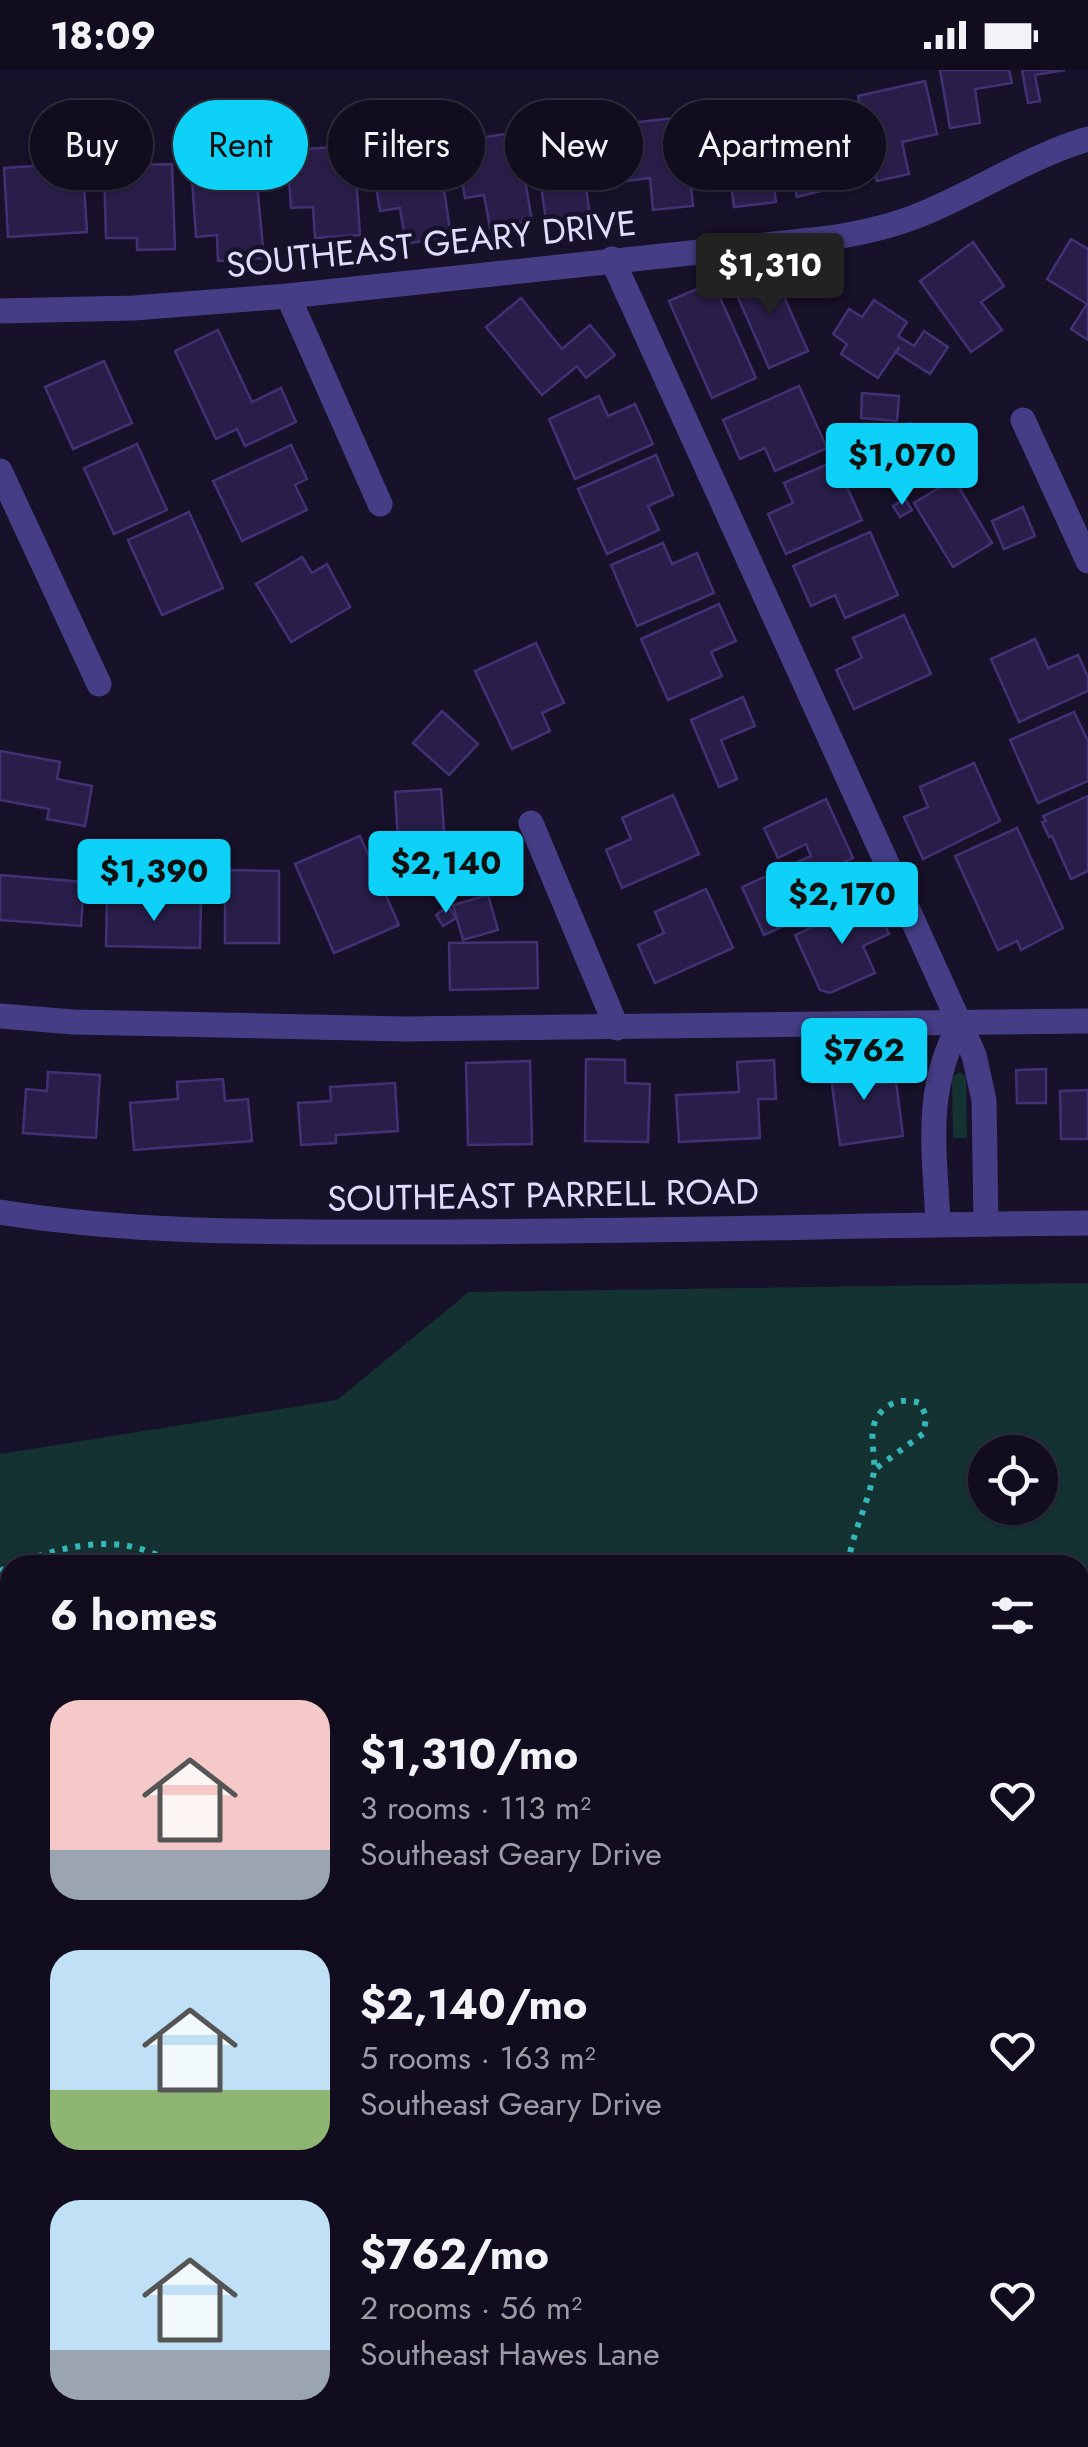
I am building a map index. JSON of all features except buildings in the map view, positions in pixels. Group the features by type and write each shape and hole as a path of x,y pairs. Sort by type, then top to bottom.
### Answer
{"street":[{"name":"SOUTHEAST GEARY DRIVE","path":"0,310 134,308 288,296 804,242 867,232 920,215 1055,150 1088,139"},
{"path":"612,260 979,1071 984,1100 986,1224"},
{"path":"288,296 380,504"},
{"path":"1023,420 1088,560"},
{"path":"0,471 100,684"},
{"path":"530,823 618,1028"},
{"path":"0,1016 73,1022 404,1029 1088,1022"},
{"path":"938,1224 936,1086 942,1061 960,1024"},
{"name":"SOUTHEAST PARRELL ROAD","path":"0,1212 73,1224 188,1232 549,1232 1088,1223"}],"path":[{"path":"849,1555 874,1470 872,1440 876,1417 906,1398 920,1403 926,1416 924,1432 904,1451 874,1470"},
{"path":"39,1555 94,1542 161,1555"}],"green space":[{"path":"960,1072 966,1077 967,1138 953,1138 952,1077"},
{"path":"1088,1283 1088,1555 0,1555 0,1454 337,1400 469,1292"}]}
